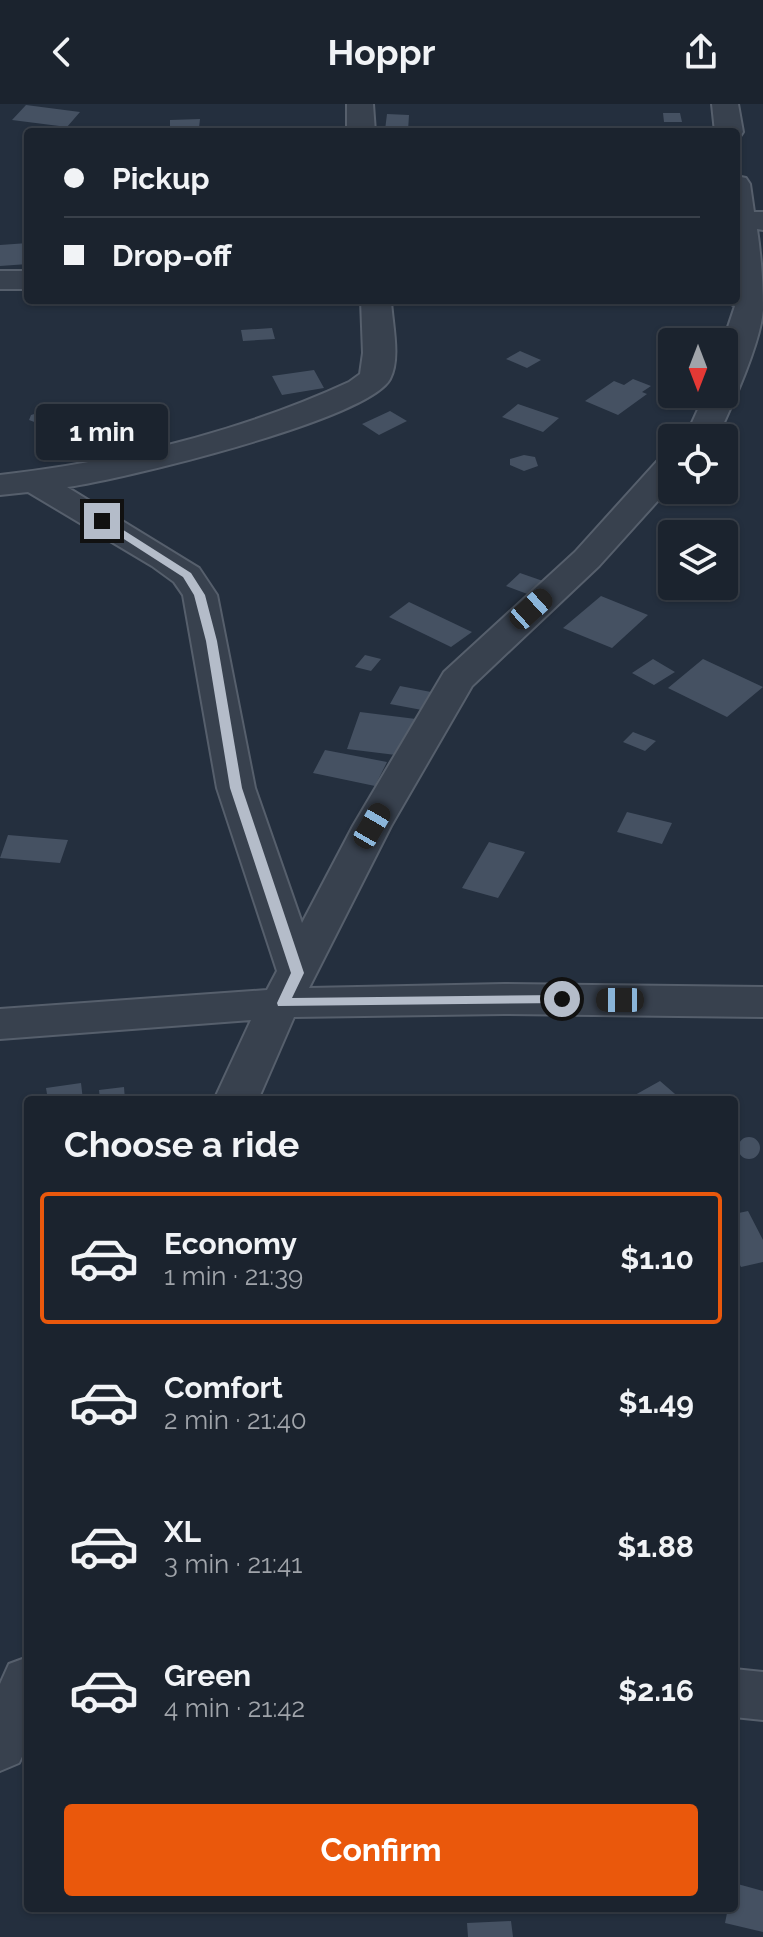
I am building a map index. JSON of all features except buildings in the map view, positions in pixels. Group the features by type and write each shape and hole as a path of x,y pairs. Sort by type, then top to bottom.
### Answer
{"street":[{"path":"360,104 361,128"},
{"path":"725,104 728,128"},
{"path":"738,340 751,297 752,221 740,193"},
{"path":"0,280 24,280"},
{"path":"17,483 131,467 316,409 360,391 374,378 379,367 376,304"},
{"path":"238,1096 253,1057 372,826 457,680 587,559 658,480"},
{"path":"17,483 164,559 187,575 200,595 236,788 290,988"},
{"path":"0,1024 290,988 504,999 763,1002"},
{"path":"0,1746 24,1690"},
{"path":"738,1693 763,1696"},
{"path":"0,1752 24,1752"}],"route":[{"path":"102,521 187,575 200,595 236,788 298,973 283,1003 562,999"}]}
